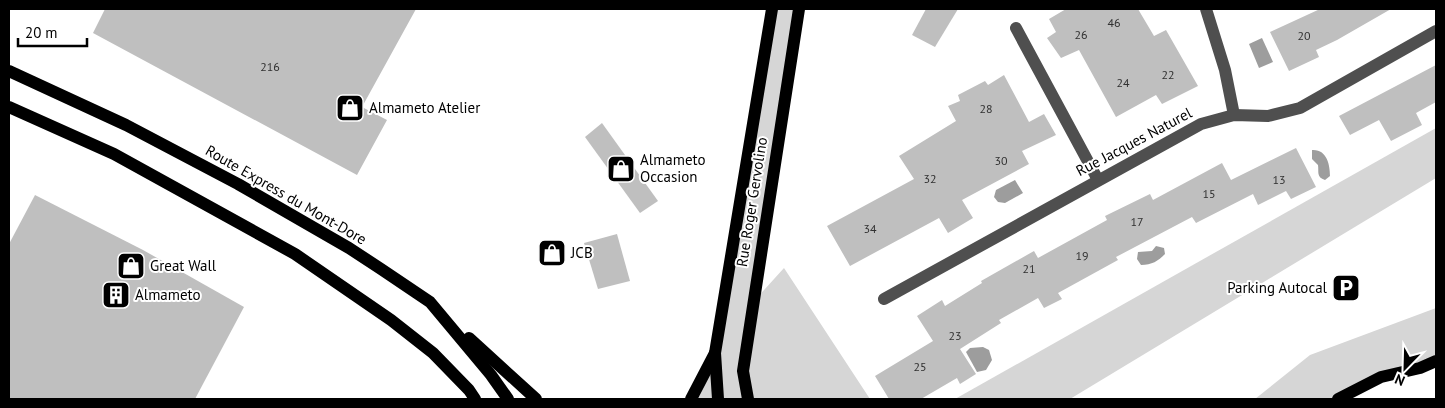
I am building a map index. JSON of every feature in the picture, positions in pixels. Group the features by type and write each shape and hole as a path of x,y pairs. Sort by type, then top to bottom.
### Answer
{"main road":[{"name":"Rue Roger Gervolino","path":"718,399 715,352 772,9"},
{"name":"Rue Roger Gervolino","path":"748,399 743,371 799,9"},
{"name":"Route Express du Mont-Dore","path":"9,71 69,97 126,125 238,184 349,248 430,302 491,375 508,399"},
{"path":"9,107 114,154 294,254 391,320 433,352 469,390 475,399"},
{"path":"430,302 536,399"},
{"path":"690,399 715,352"},
{"path":"1338,399 1380,377 1420,368 1436,361"}],"street":[{"path":"1206,9 1226,70 1234,115"},
{"path":"1016,28 1098,180"},
{"name":"Rue Jacques Naturel","path":"884,299 1201,124 1234,115 1268,116 1300,108 1436,32"}],"shaded area":[{"path":"772,9 799,9 754,301 784,268 870,399 691,399 715,352"},
{"path":"1262,38 1273,62 1259,68 1249,44"},
{"path":"1436,128 1436,178 1070,399 955,399"},
{"path":"1312,150 1321,152 1327,158 1330,176 1325,180 1319,176 1318,165 1312,159"},
{"path":"1015,180 1023,193 1005,203 998,202 994,197 996,190"},
{"path":"1156,246 1164,248 1165,254 1154,262 1141,265 1137,259 1138,252 1152,251"},
{"path":"1436,308 1436,361 1338,399 1255,399 1310,355"},
{"path":"983,347 989,350 992,360 986,370 977,372 966,352 970,348"}],"building":[{"path":"105,9 416,9 362,107 387,120 357,175 93,33"},
{"path":"926,9 958,9 935,47 912,35"},
{"path":"1066,9 1138,9 1154,36 1166,30 1198,86 1162,104 1156,95 1116,117 1079,50 1061,58 1047,38 1056,32 1049,19"},
{"path":"1320,9 1391,9 1316,50 1319,57 1289,71 1270,32"},
{"path":"1436,65 1436,102 1416,113 1422,125 1391,141 1379,120 1350,135 1339,116"},
{"path":"1004,75 1029,122 1044,114 1056,135 1022,151 1029,164 962,200 973,218 948,233 939,218 850,266 827,226 914,179 899,156 956,121 948,106 960,101 958,95 985,81 988,85"},
{"name":"Almameto Occasion","path":"602,123 658,201 640,213 585,137"},
{"path":"1296,148 1316,187 1291,199 1286,191 1258,205 1253,194 1196,223 1192,217 1116,257 1118,260 1058,293 1062,299 1044,308 1038,298 999,320 1001,323 960,349 976,374 960,384 957,378 921,399 889,399 875,376 933,341 917,316 942,300 945,306 982,283 981,281 1034,251 1038,258 1107,220 1105,216 1150,194 1153,200 1222,163 1231,180"},
{"name":"Almameto","path":"35,195 143,250 244,307 195,399 9,399 9,244"},
{"path":"617,234 630,281 598,289 584,243"}],"place":[{"name":"Almameto Atelier","path":"350,108"},
{"name":"Almameto Occasion","path":"621,169"},
{"name":"JCB","path":"552,253"},
{"name":"Great Wall","path":"131,266"},
{"name":"Parking Autocal","path":"1346,288"},
{"name":"Almameto","path":"116,295"}]}
